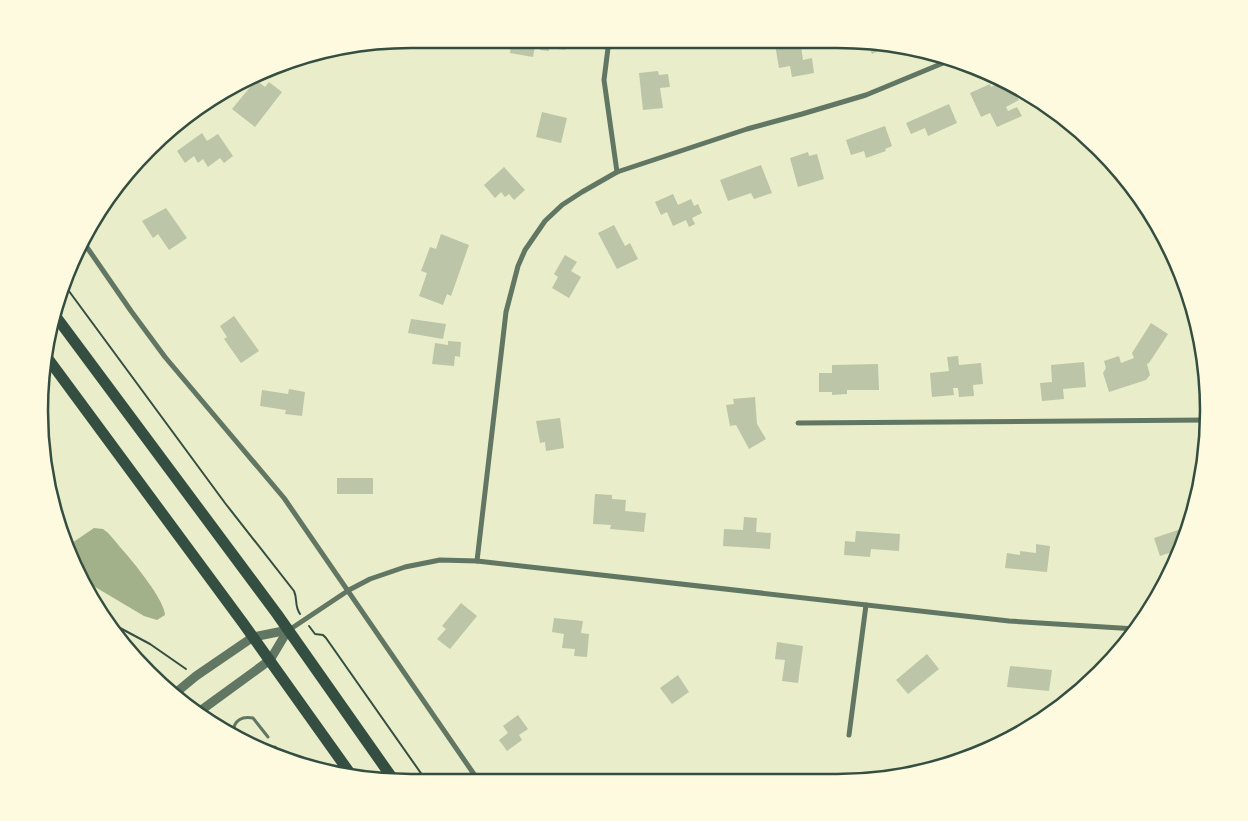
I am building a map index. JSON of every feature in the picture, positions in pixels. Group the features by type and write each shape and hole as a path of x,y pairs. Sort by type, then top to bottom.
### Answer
{"highway":[{"path":"59,321 288,630 389,773"},
{"path":"51,363 270,660 346,768"}],"street":[{"path":"607,48 604,80 617,172"},
{"path":"477,561 506,312 518,266 525,250 545,221 562,205 617,172 747,129 866,95 942,63"},
{"path":"86,247 130,311 165,357 284,498 474,774"},
{"path":"798,423 1200,420"},
{"path":"179,690 253,637 288,630 349,590 370,579 404,567 440,560 477,561 1009,621 1127,628"},
{"path":"848,735 866,605"},
{"path":"204,709 270,660 288,630"}],"lane":[{"path":"234,728 235,723 240,718 253,718 268,736"}],"path":[{"path":"68,290 220,495 294,591 296,596 295,606"},
{"path":"121,629 150,644 186,669"},
{"path":"314,634 323,635 332,645 421,774"}],"shaded area":[{"path":"94,528 103,529 132,561 158,596 165,615 157,620 144,616 93,586 73,543"}],"building":[{"path":"511,48 535,48 533,57 510,53"},
{"path":"540,48 549,48 549,51 540,50"},
{"path":"549,48 565,48 565,50"},
{"path":"776,48 801,48 803,60 812,58 814,73 792,77 790,66 779,68"},
{"path":"870,49 880,50 872,54"},
{"path":"658,71 659,75 668,74 670,87 660,88 663,108 643,110 639,73"},
{"path":"258,81 265,87 269,82 282,92 255,127 232,109 253,84"},
{"path":"990,84 991,87 997,84 1017,95 1019,100 1006,107 1008,111 1017,107 1022,116 997,127 990,113 981,117 970,93"},
{"path":"949,104 957,123 928,136 925,128 911,134 906,123"},
{"path":"542,112 567,118 561,143 536,137"},
{"path":"885,126 892,146 885,149 886,151 866,158 864,151 851,155 846,140"},
{"path":"202,133 207,141 218,134 233,156 224,163 220,158 208,167 203,159 198,163 194,156 185,163 177,151"},
{"path":"808,152 809,156 817,154 824,179 798,187 790,158"},
{"path":"761,165 772,193 754,199 751,193 728,201 720,180"},
{"path":"504,167 525,190 514,200 509,194 505,197 501,192 495,198 484,185"},
{"path":"673,194 678,205 691,199 694,206 698,204 702,213 692,218 695,224 689,227 686,220 673,226 667,212 661,215 655,202"},
{"path":"166,208 187,238 169,250 158,234 153,238 142,221"},
{"path":"614,225 625,246 630,243 638,259 617,269 598,233"},
{"path":"441,234 469,245 451,296 447,294 443,305 419,296 427,273 421,271 430,247 436,249"},
{"path":"565,255 577,262 571,271 581,277 569,298 552,288 558,277 554,274"},
{"path":"234,316 259,351 241,363 224,339 227,337 220,326"},
{"path":"411,319 446,324 443,339 408,333"},
{"path":"1151,323 1168,334 1147,364 1150,375 1146,380 1109,392 1103,373 1106,368 1104,361 1119,356 1121,363 1134,358 1132,353"},
{"path":"448,341 461,342 460,357 455,356 454,366 432,364 435,343 448,345"},
{"path":"958,356 959,365 981,363 983,384 973,385 974,396 959,397 958,388 953,388 954,395 932,397 930,373 949,371 947,357"},
{"path":"1084,362 1086,387 1063,389 1064,399 1042,401 1040,383 1052,382 1051,365"},
{"path":"878,364 879,390 847,390 847,394 832,395 832,392 819,392 819,373 832,373 832,365"},
{"path":"289,389 305,392 302,416 285,414 286,410 260,406 262,390 288,394"},
{"path":"755,397 757,424 766,439 749,449 736,425 730,426 726,405 734,404 733,399"},
{"path":"560,418 564,448 546,451 545,442 540,443 536,421"},
{"path":"337,478 373,478 373,494 337,494"},
{"path":"595,494 612,495 612,499 626,500 625,511 646,513 644,532 610,529 611,525 593,524"},
{"path":"744,517 757,518 756,532 771,533 770,549 723,546 724,529 743,530"},
{"path":"1180,529 1172,552 1160,556 1154,538"},
{"path":"856,531 900,534 899,551 871,549 870,557 844,555 845,541 855,542"},
{"path":"1036,544 1050,546 1047,572 1005,568 1007,553 1020,555 1020,551 1036,553"},
{"path":"461,603 477,616 450,649 437,639 446,629 442,626"},
{"path":"554,618 583,621 581,633 589,634 587,657 574,656 575,649 562,648 564,634 552,632"},
{"path":"777,642 803,646 798,683 782,681 785,660 775,659"},
{"path":"927,654 939,669 908,694 896,680"},
{"path":"1010,666 1052,670 1049,691 1007,687"},
{"path":"678,675 689,692 672,704 660,688"},
{"path":"518,715 528,729 519,735 522,740 507,751 499,740 508,733 503,726"}]}
